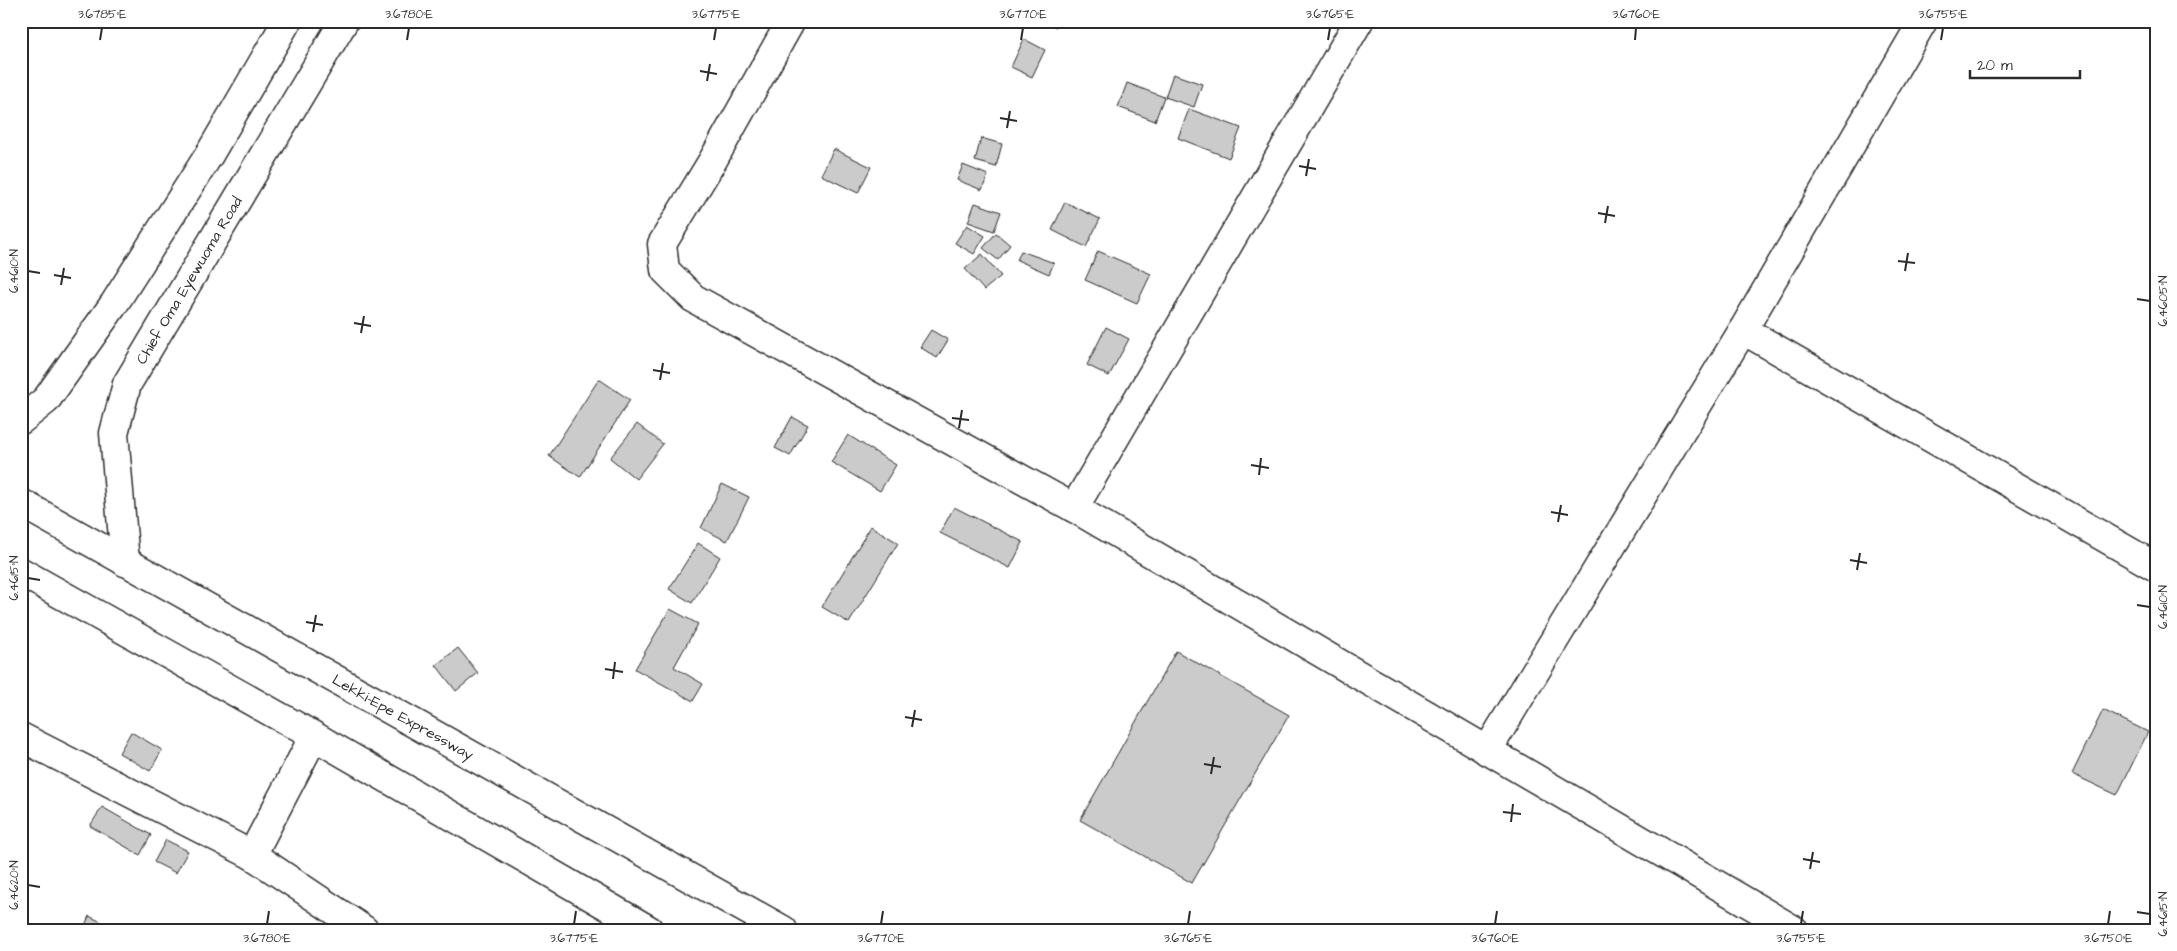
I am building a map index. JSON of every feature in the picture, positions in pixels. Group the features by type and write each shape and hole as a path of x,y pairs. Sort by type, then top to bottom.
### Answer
{"main road":[{"path":"21,420 46,400 114,304 209,155 287,21"},
{"name":"Chief Oma Eyewuoma Road","path":"125,562 114,433 128,384 344,21"},
{"path":"791,21 714,160 662,244 665,270 693,298 1074,508 1794,930"},
{"path":"1074,508 1359,21"},
{"path":"1487,751 1743,330 1924,21"},
{"path":"1743,330 2156,567"},
{"name":"Lekki-Epe Expressway","path":"21,503 783,930"},
{"path":"21,572 314,736 649,930"},
{"path":"252,855 314,736"},
{"path":"21,738 252,855 364,930"}],"building":[{"path":"1044,21 1059,21 1056,27"},
{"path":"1024,39 1045,50 1032,77 1011,67"},
{"path":"1173,74 1202,84 1194,107 1165,97"},
{"path":"1127,83 1164,97 1155,121 1118,107"},
{"path":"1189,109 1241,128 1229,158 1178,138"},
{"path":"981,138 1002,144 996,167 975,161"},
{"path":"834,149 871,167 858,193 821,175"},
{"path":"963,165 988,175 982,190 957,180"},
{"path":"1065,202 1100,219 1086,247 1052,230"},
{"path":"975,203 1001,212 994,231 968,222"},
{"path":"967,225 985,236 974,254 955,243"},
{"path":"996,233 1010,245 998,260 983,248"},
{"path":"1021,251 1054,263 1049,274 1017,260"},
{"path":"1098,251 1151,274 1137,303 1085,280"},
{"path":"982,254 1001,276 984,290 965,269"},
{"path":"1106,327 1129,339 1109,376 1087,365"},
{"path":"931,330 948,340 937,358 920,347"},
{"path":"599,379 630,400 580,477 549,456"},
{"path":"792,417 808,425 790,456 775,448"},
{"path":"637,424 663,444 636,479 610,458"},
{"path":"848,435 896,465 880,491 831,462"},
{"path":"722,484 749,497 727,541 701,528"},
{"path":"954,507 1023,542 1010,568 940,533"},
{"path":"871,526 898,543 849,623 822,607"},
{"path":"698,543 720,557 692,603 669,589"},
{"path":"670,609 698,624 674,667 703,684 693,701 635,669"},
{"path":"458,648 478,673 456,691 436,665"},
{"path":"1176,651 1289,715 1192,883 1080,820"},
{"path":"2103,710 2148,732 2117,795 2072,774"},
{"path":"131,732 162,750 150,771 119,753"},
{"path":"102,807 151,835 140,855 90,826"},
{"path":"166,840 188,851 176,873 154,862"},
{"path":"89,916 118,930 83,930"}]}
